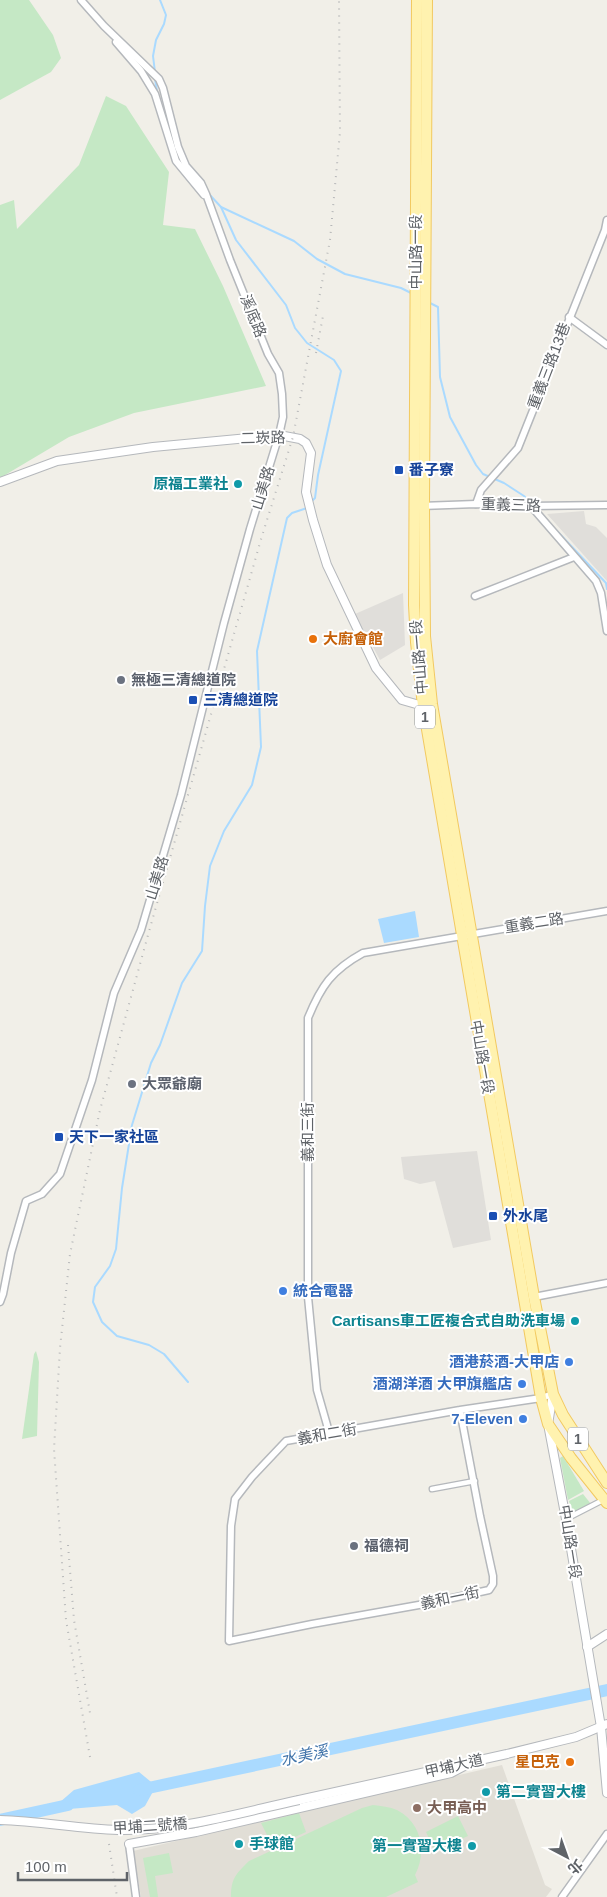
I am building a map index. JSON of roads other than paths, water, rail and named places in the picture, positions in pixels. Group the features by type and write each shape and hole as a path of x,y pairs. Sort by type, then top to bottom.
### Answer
{"main road":[{"name":"中山路一段","path":"422,5 419,506 428,705 461,935 541,1398 548,1424"},
{"name":"中山路一段","path":"428,705 472,933 534,1296 553,1394"},
{"name":"1","path":"553,1394 563,1415 607,1483"},
{"name":"1","path":"548,1424 571,1458 605,1501"}],"street":[{"name":"溪底路","path":"81,0 141,72 155,94 176,161 207,197"},
{"name":"溪底路","path":"104,26 150,69 163,88 178,147 186,166 201,183 268,354 279,373 283,417 280,435"},
{"name":"重義三路13巷","path":"476,504 481,490 518,448 605,230 607,220"},
{"path":"569,317 607,345"},
{"name":"二崁路","path":"0,482 57,462 153,447 280,435 300,438 306,443 311,453 306,492 326,566 376,668 402,700 428,705"},
{"name":"山美路","path":"0,1302 4,1294 10,1253 26,1201 42,1194 60,1174 93,1074 114,993 141,930 181,795 250,529 280,435"},
{"name":"重義三路","path":"419,506 476,504 531,506 607,505"},
{"path":"531,506 596,581 607,631"},
{"path":"475,596 574,557"},
{"name":"重義二路","path":"461,935 607,910"},
{"name":"義和三街","path":"329,1432 317,1390 308,1297 308,1018 317,995 328,978 344,963 363,952 461,935"},
{"path":"534,1296 607,1283"},
{"name":"義和二街","path":"229,1641 231,1526 235,1498 252,1476 286,1441 329,1432 541,1398 553,1394"},
{"name":"中山路一段","path":"553,1394 548,1424 566,1519 586,1647 599,1716 604,1725"},
{"name":"義和一街","path":"229,1641 489,1590 493,1584 493,1576 460,1410"},
{"path":"432,1489 475,1481"},
{"path":"566,1519 605,1501"},
{"path":"586,1647 607,1634"},
{"path":"604,1725 607,1793"},
{"name":"甲埔大道","path":"299,1800 470,1763 576,1737 604,1725"},
{"path":"136,1897 129,1844 196,1832 451,1774 470,1763"},
{"name":"甲埔二號橋","path":"0,1820 99,1829 156,1829 189,1824 299,1800"},
{"path":"562,1897 607,1834"}],"water":[{"path":"415,911 419,937 384,943 378,919"},
{"path":"139,1772 156,1786 145,1806 132,1814 117,1805 52,1809 74,1790"}],"waterway":[{"path":"155,72 153,56 156,40 166,15 160,0"},
{"path":"155,79 157,91"},
{"path":"209,194 221,207 236,240 286,305 295,328 307,343 334,360 341,371 318,475 315,498 311,502"},
{"path":"221,207 294,241 317,259 345,274 401,288 413,294"},
{"path":"428,302 438,307 440,377 450,417 476,465 483,474 504,483 524,496 532,505"},
{"path":"188,1382 164,1354 149,1345 117,1336 102,1322 93,1302 95,1287 110,1266 116,1249 122,1188 132,1125 151,1063 160,1045 182,983 202,951 210,866 224,831 252,785 261,747 257,651 287,518 292,513 307,508"},
{"path":"556,530 606,583 607,589"},
{"name":"水美溪","path":"139,1790 607,1690"},
{"name":"水美溪","path":"0,1820 68,1805"}],"railway":[{"path":"90,1757 66,1620 54,1449 60,1348 70,1254 100,1110 262,536 293,437 330,240 340,132 339,0"},
{"path":"316,353 323,316"},
{"path":"68,1545 74,1620 90,1713"},
{"path":"109,1844 117,1897"}],"place":[{"name":"番子寮","path":"399,470"},
{"name":"原福工業社","path":"238,484"},
{"name":"大廚會館","path":"313,639"},
{"name":"無極三清總道院","path":"121,680"},
{"name":"三清總道院","path":"193,700"},
{"name":"大眾爺廟","path":"132,1084"},
{"name":"天下一家社區","path":"59,1137"},
{"name":"外水尾","path":"493,1216"},
{"name":"統合電器","path":"283,1291"},
{"name":"Cartisans車工匠複合式自助洗車場","path":"575,1321"},
{"name":"酒港菸酒-大甲店","path":"569,1362"},
{"name":"酒湖洋酒 大甲旗艦店","path":"522,1384"},
{"name":"7-Eleven","path":"523,1419"},
{"name":"福德祠","path":"354,1546"},
{"name":"星巴克","path":"570,1762"},
{"name":"第二實習大樓","path":"486,1792"},
{"name":"大甲高中","path":"417,1808"},
{"name":"手球館","path":"239,1844"},
{"name":"第一實習大樓","path":"472,1846"}]}
